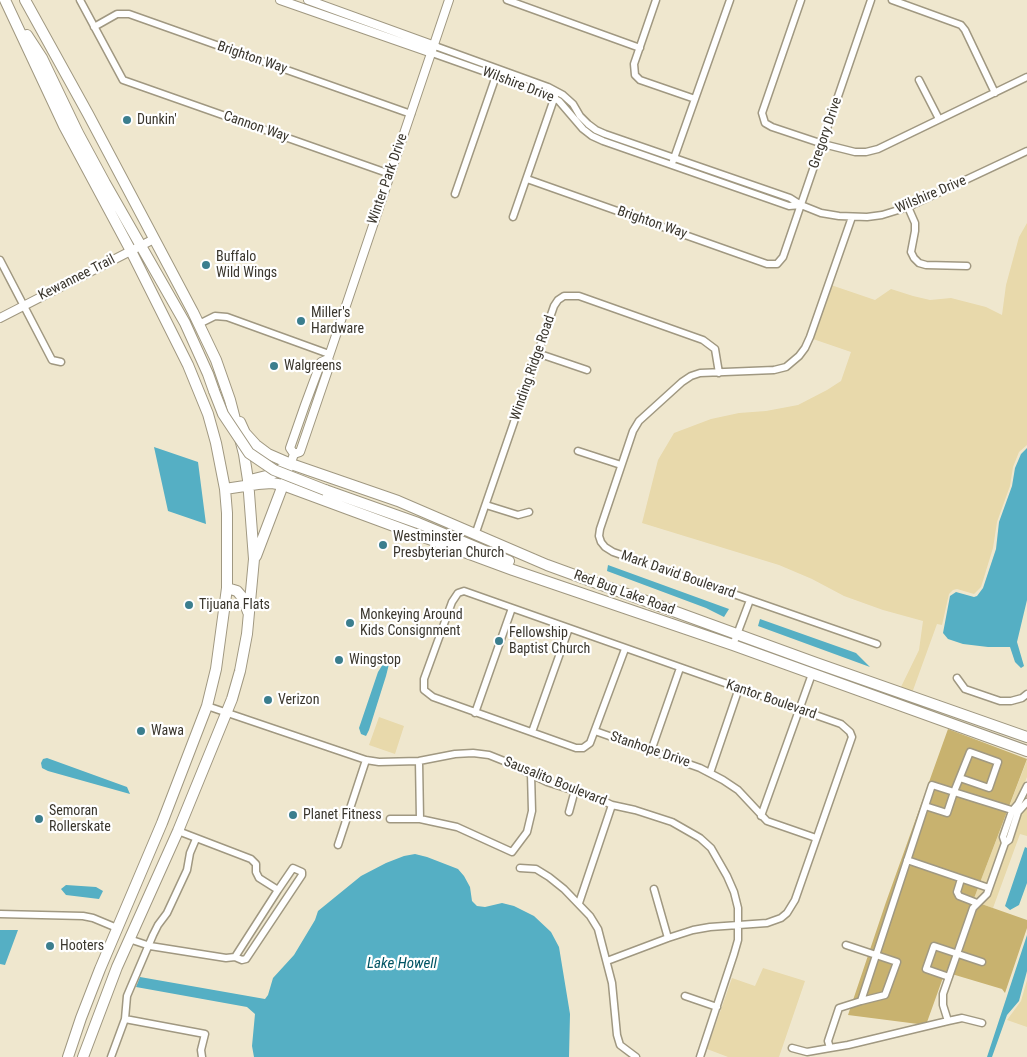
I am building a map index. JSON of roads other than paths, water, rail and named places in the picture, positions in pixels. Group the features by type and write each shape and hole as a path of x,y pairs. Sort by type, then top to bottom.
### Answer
{"main road":[{"path":"5,0 64,126 131,251 191,372 208,414 215,438 225,486 228,535 227,588 216,669 206,706 162,823 81,1018 68,1057"},
{"path":"25,0 88,114 199,324 216,360 230,400 244,454 254,559 250,616 240,671 226,712 178,831 129,938 94,1023 83,1057"},
{"path":"12,14 42,58 87,150 184,324 208,374 223,414 249,452 274,470 442,533 607,601"},
{"path":"230,400 245,433 256,445 268,454 292,459"},
{"name":"Red Bug Lake Road","path":"248,483 270,475 292,459 547,565 1027,737"},
{"name":"Red Bug Lake Road","path":"225,486 248,483 283,485 513,570 733,645 1027,751"},
{"name":"Winter Park Drive","path":"254,559 283,485"},
{"path":"227,588 238,591 250,616"},
{"path":"812,674 826,671 877,688 885,687"}],"street":[{"path":"80,0 94,27"},
{"name":"Wilshire Drive","path":"280,0 498,73 548,87 575,121 592,136 789,206 800,206 821,213 852,217 882,215 908,207 1027,152"},
{"name":"Wilshire Drive","path":"308,0 362,19 433,50"},
{"name":"Winter Park Drive","path":"283,485 292,459 290,448 321,362 329,356 449,0"},
{"path":"507,0 640,48"},
{"path":"656,0 633,70 640,80 695,99"},
{"path":"672,165 730,0"},
{"path":"801,0 762,113 765,123 772,127 849,151 866,152 888,144 1027,77"},
{"name":"Gregory Drive","path":"777,264 783,257 871,0"},
{"path":"892,0 962,25 995,93"},
{"name":"Brighton Way","path":"94,27 117,14 128,14 411,114"},
{"path":"360,28 362,19"},
{"name":"Cannon Way","path":"94,27 123,80 390,174"},
{"path":"455,194 498,73"},
{"path":"919,80 939,119"},
{"path":"513,217 555,95"},
{"name":"Wilshire Drive","path":"555,95 563,95 573,104 580,116 596,130 790,198 800,206"},
{"name":"Brighton Way","path":"527,179 767,264 777,264"},
{"path":"908,207 915,223 916,231 911,252 914,258 919,263 926,265 967,266"},
{"name":"Mark David Boulevard","path":"733,645 750,600 613,552 601,542 600,529 633,431 639,421 682,382 700,373 774,370 786,366 799,356 810,337 852,217"},
{"name":"Kewannee Trail","path":"0,318 154,239"},
{"path":"0,260 52,360 61,362"},
{"name":"Winding Ridge Road","path":"476,535 537,353 554,306 558,300 571,294 579,296 703,340 715,349 719,372"},
{"path":"199,324 216,316 227,317 329,356"},
{"path":"537,353 588,370"},
{"path":"578,451 621,466"},
{"path":"486,506 518,515 529,512"},
{"name":"Kantor Boulevard","path":"424,690 424,679 452,602 458,593 464,591 841,724 850,732 852,737 795,900 787,913 774,922 710,927 668,938 607,961"},
{"path":"750,600 877,644"},
{"path":"475,713 512,608"},
{"path":"532,732 569,628"},
{"path":"595,731 625,649"},
{"path":"651,751 680,668"},
{"path":"761,816 812,674"},
{"path":"957,678 965,689 1000,701 1012,701 1022,698 1027,694"},
{"path":"710,773 739,688"},
{"name":"Stanhope Drive","path":"424,690 432,697 576,748 587,746 595,731 700,768 738,790 767,821 816,838"},
{"name":"Sausalito Boulevard","path":"206,706 366,760 379,762 419,761 455,754 473,753 489,755 547,782 575,790 612,805 672,822 700,838 711,848 727,876 738,908 738,940 700,1057"},
{"path":"925,806 947,813 954,792 970,752 998,762 989,788 960,778"},
{"path":"338,845 366,760"},
{"path":"419,761 420,819"},
{"path":"390,819 420,819 457,827 512,852 527,832 532,811 531,774"},
{"path":"861,1001 932,785 1015,812"},
{"path":"948,1021 944,1013 943,994 972,908 988,894 1005,843 1003,837 1027,786"},
{"path":"569,812 575,790"},
{"path":"1015,812 1027,802"},
{"path":"579,903 612,805"},
{"path":"178,831 251,858 256,864 256,872 259,878 278,890"},
{"path":"111,1057 125,1019 127,996 150,946 155,930 167,913 187,870 190,853 196,839"},
{"path":"907,860 990,888"},
{"path":"129,938 150,946 226,958 246,959 302,875 302,872 293,868 235,957"},
{"path":"520,868 536,869 564,889 579,903 598,929 612,983 617,1035 620,1045 636,1057"},
{"path":"961,878 957,892 958,896 977,903"},
{"path":"654,889 668,938"},
{"path":"0,914 83,916 117,928"},
{"path":"830,1048 828,1041 839,1008 885,995 897,962 846,945"},
{"path":"949,977 926,969 934,946 982,962"},
{"path":"685,996 717,1007"},
{"path":"792,1048 807,1052 830,1048 962,1018 982,1023"},
{"path":"125,1019 205,1034 201,1050 202,1057"}],"water":[{"path":"154,447 198,462 206,524 168,511"},
{"path":"1027,448 1027,600 1017,642 1024,666 1021,668 1015,662 1010,647 963,644 948,639 943,633 950,596 956,592 974,597 983,588 996,549 999,522 1012,486 1015,468 1021,454"},
{"path":"608,565 729,609 724,617 706,608 607,571"},
{"path":"760,619 856,653 870,667 758,626"},
{"path":"383,664 389,664 366,736 361,734 359,728 378,672"},
{"path":"47,758 127,787 130,794 48,771 42,768 41,763 43,759"},
{"path":"1025,847 1027,848 1027,883 1019,905 1010,910 1005,906"},
{"name":"Lake Howell","path":"415,854 458,869 470,887 472,901 477,906 485,907 502,903 514,906 534,916 551,932 559,947 570,1014 569,1057 254,1057 252,1046 255,1014 247,1007 136,987 140,977 265,999 273,978 294,955 315,920 318,911 361,876 386,863"},
{"path":"66,885 96,887 103,891 99,899 66,895 61,889"},
{"path":"0,930 18,930 5,965 0,964"},
{"path":"1027,935 1027,971 1019,1001 1007,1015 992,1057 987,1057"}],"place":[{"name":"Dunkin'","path":"127,120"},
{"name":"Buffalo Wild Wings","path":"206,265"},
{"name":"Miller's Hardware","path":"301,321"},
{"name":"Walgreens","path":"274,366"},
{"name":"Westminster Presbyterian Church","path":"383,545"},
{"name":"Tijuana Flats","path":"189,605"},
{"name":"Monkeying Around Kids Consignment","path":"350,623"},
{"name":"Fellowship Baptist Church","path":"499,641"},
{"name":"Wingstop","path":"339,660"},
{"name":"Verizon","path":"268,700"},
{"name":"Wawa","path":"141,731"},
{"name":"Planet Fitness","path":"293,815"},
{"name":"Semoran Rollerskate","path":"39,819"},
{"name":"Hooters","path":"50,946"}]}
